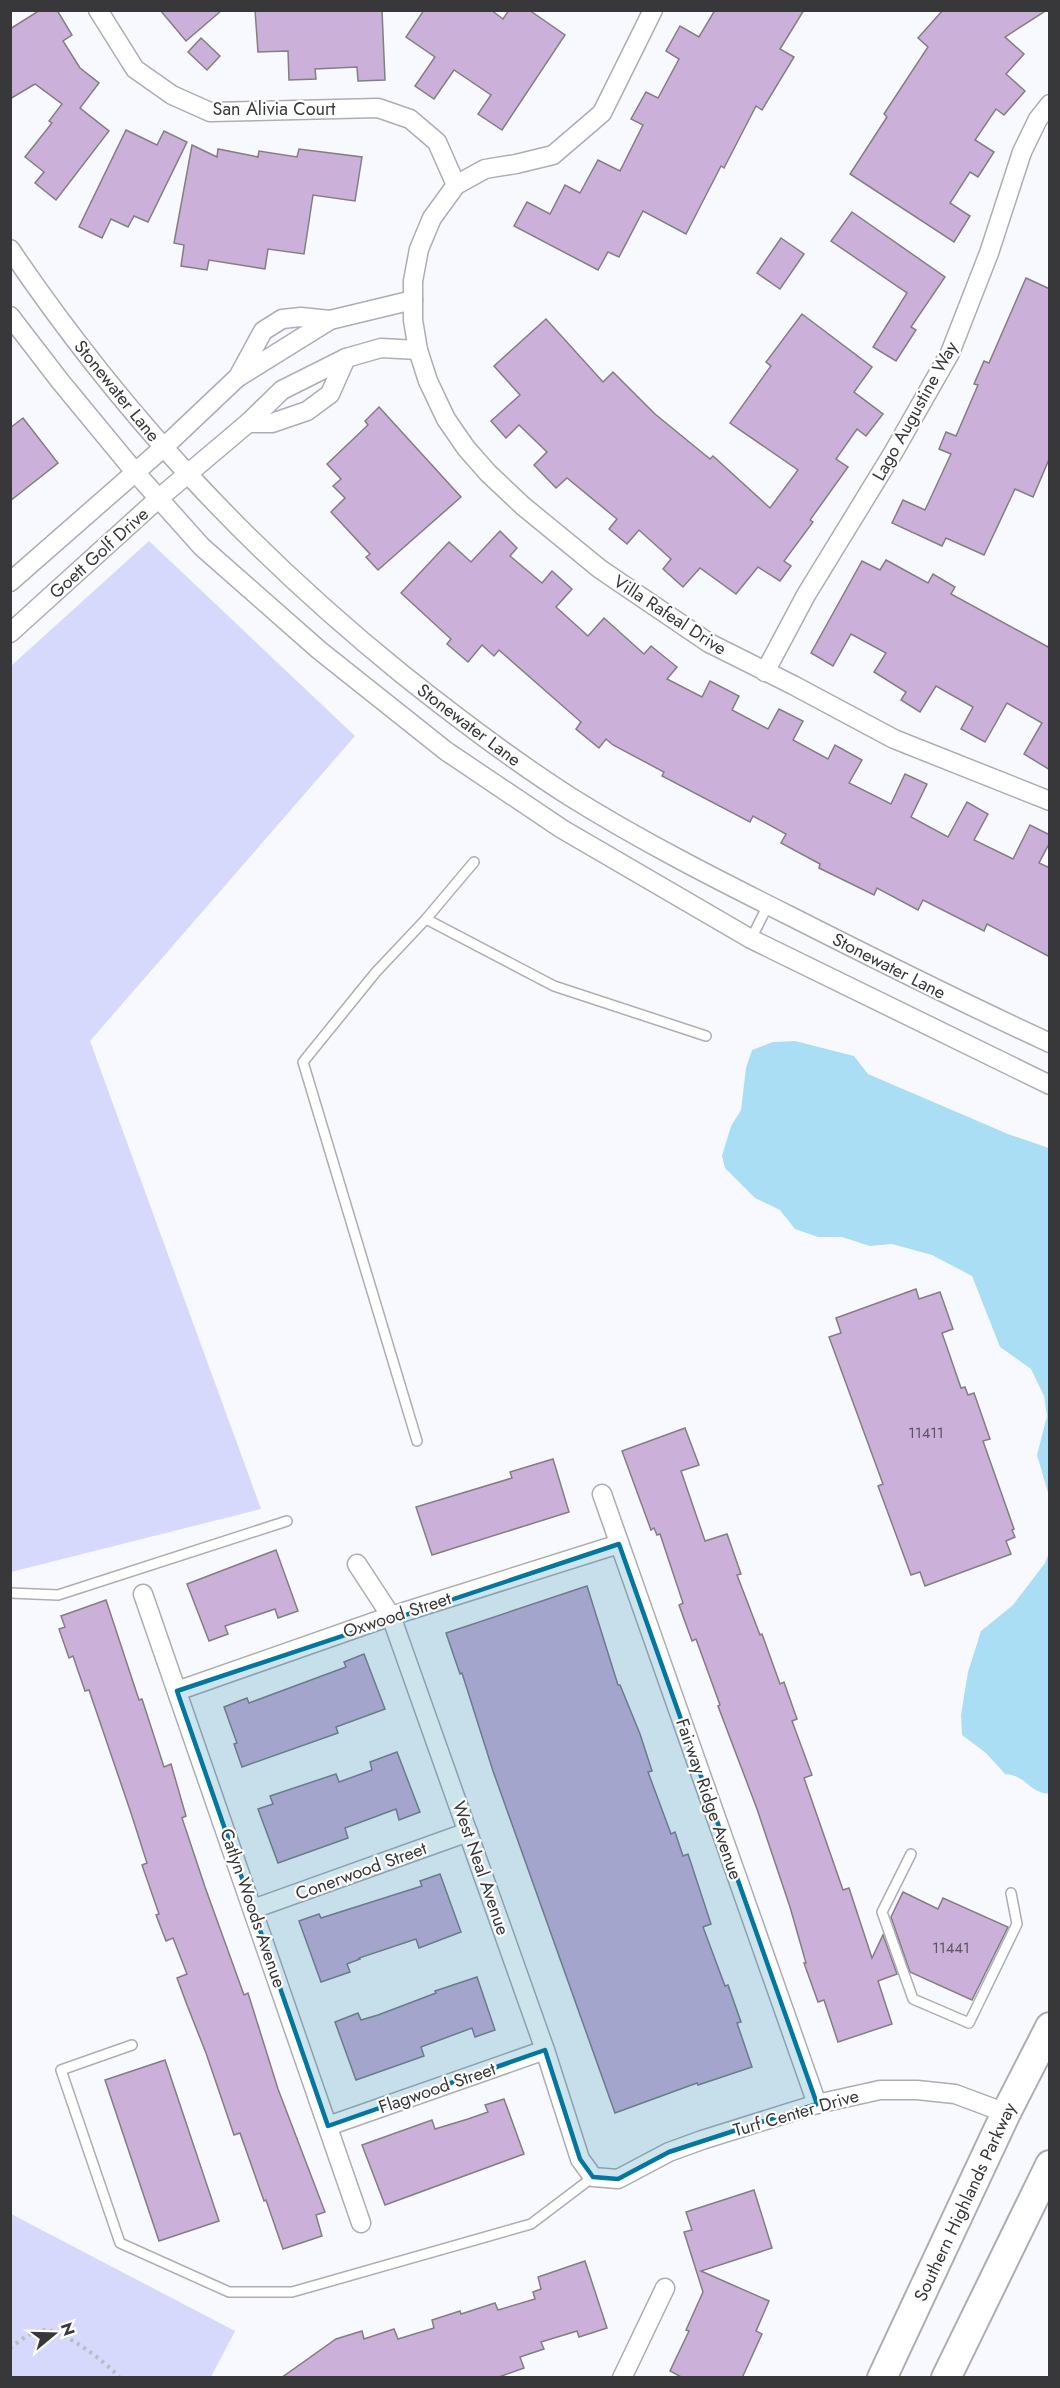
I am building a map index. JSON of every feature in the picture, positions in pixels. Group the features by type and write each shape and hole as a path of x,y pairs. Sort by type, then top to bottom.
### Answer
{"main road":[{"name":"Southern Highlands Parkway","path":"882,2378 1006,2113 1050,2027"},
{"path":"946,2378 1050,2164"}],"street":[{"name":"San Alivia Court","path":"98,10 135,69 172,94 210,112 378,108 410,118 437,142 456,184"},
{"path":"456,184 486,169 553,155 602,113 653,10"},
{"name":"Lago Augustine Way","path":"765,672 806,595 898,445 950,353 989,253 1022,152 1038,119 1050,104"},
{"name":"Villa Rafeal Drive","path":"456,184 432,218 419,249 413,281 413,300 418,350 428,381 446,419 465,448 514,498 600,569 709,643 793,684 894,739 1050,801"},
{"name":"Stonewater Lane","path":"10,249 80,345 163,448 259,550 338,622 449,712 572,798 666,853 955,999 1050,1043"},
{"path":"238,377 330,320 413,300"},
{"name":"Stonewater Lane","path":"10,316 135,472 202,547 364,688 446,751 562,829 751,939 1050,1085"},
{"path":"238,377 263,331 282,319 300,317 330,320"},
{"name":"Goett Golf Drive","path":"10,633 158,499 248,423 282,390 346,358 381,348 418,350"},
{"path":"248,423 272,423 308,411 330,394 346,358"},
{"name":"Goett Golf Drive","path":"10,582 163,448 238,377"},
{"name":"Fairway Ridge Avenue","path":"602,1494 817,2104"},
{"name":"Oxwood Street","path":"177,1691 391,1616 619,1544"},
{"name":"West Neal Avenue","path":"357,1564 391,1616 545,2050 580,2159 593,2177"},
{"name":"Catlyn Woods Avenue","path":"143,1594 362,2223"},
{"name":"Conerwood Street","path":"253,1909 468,1832"},
{"name":"Flagwood Street","path":"328,2126 545,2050"},
{"name":"Turf Center Drive","path":"593,2177 618,2179 669,2152 817,2104 880,2090 917,2090 956,2094 1006,2113"},
{"path":"622,2378 665,2288"}],"lane":[{"path":"417,1441 303,1062 376,972 426,919 474,862"},
{"path":"751,939 768,905"},
{"path":"426,919 554,986 706,1036"},
{"path":"10,1593 58,1595 287,1521"},
{"path":"911,1854 882,1912 913,1999 969,2023 1017,1924 1011,1893"},
{"path":"132,2045 61,2070 120,2243 229,2292 292,2292 531,2224 593,2177"}],"path":[{"path":"10,2348 30,2334 45,2330 62,2336 92,2354 120,2378"}],"highlighted area":[{"path":"619,1544 817,2104 669,2152 618,2179 593,2177 580,2159 545,2050 328,2126 177,1691"}],"shaded area":[{"path":"149,541 355,736 90,1041 261,1509 11,1572 11,666"},
{"path":"795,1041 854,1056 868,1074 1008,1134 1049,1148 1049,1496 1037,1455 1047,1416 1044,1396 1031,1369 1000,1347 972,1276 932,1255 892,1244 870,1246 842,1237 818,1237 795,1229 780,1210 755,1198 725,1168 722,1156 731,1126 741,1110 746,1068 752,1050 773,1042"},
{"path":"1049,1553 1049,1794 1036,1790 1013,1775 1005,1774 986,1753 962,1735 961,1715 968,1672 981,1631 1013,1605 1045,1563"},
{"path":"11,2214 235,2331 211,2377 11,2377"}],"building":[{"path":"40,10 57,10 72,35 63,41 80,68 99,83 80,108 109,131 56,200 35,183 44,172 25,157 52,123 49,121 62,104 35,84 10,99 10,29"},
{"path":"160,10 222,10 186,41"},
{"path":"255,10 382,10 385,80 358,81 357,67 315,69 316,79 289,80 288,51 258,52"},
{"path":"424,10 491,10 503,19 509,10 529,10 565,35 502,130 478,114 491,95 454,70 434,99 415,86 435,57 406,37"},
{"path":"715,10 804,10 780,49 794,57 762,110 756,106 724,168 721,166 686,234 643,211 619,257 608,252 598,270 514,226 527,202 550,214 565,185 580,193 598,160 620,171 643,125 631,119 646,92 658,98 679,59 666,51 680,26 699,37"},
{"path":"943,10 1047,10 1005,37 1024,54 1006,74 1025,91 1004,115 996,109 975,140 994,152 978,177 970,172 950,203 970,216 954,242 850,174 887,117 884,114 928,47 918,38"},
{"path":"201,38 220,56 207,70 188,52"},
{"path":"126,130 157,145 164,131 187,142 148,222 134,216 128,227 111,219 102,238 79,227"},
{"path":"192,145 217,157 218,149 258,157 259,151 297,157 299,149 362,157 355,201 313,195 304,254 268,249 265,269 209,260 207,270 181,266 184,245 174,243"},
{"path":"852,212 945,277 911,327 916,330 896,361 873,347 907,293 831,241"},
{"path":"781,238 804,254 780,289 757,273"},
{"path":"1026,278 1050,289 1050,457 1033,497 1015,489 984,555 946,538 942,546 892,523 903,500 925,510 951,454 939,449 946,432 956,436 978,385 974,384 984,361 989,363"},
{"path":"802,314 872,367 854,392 883,414 866,436 857,429 836,459 848,467 810,520 813,522 784,561 791,566 780,581 758,567 736,594 700,568 683,587 663,569 671,559 639,530 627,544 609,529 617,519 567,478 556,488 534,465 547,452 519,425 506,438 491,421 520,395 494,366 546,319 603,382 613,372 655,414 710,459 713,456 770,508 798,470 730,423 771,366 766,362"},
{"path":"379,407 461,497 378,570 366,557 370,554 331,512 345,498 333,486 341,479 327,464 368,425 365,421"},
{"path":"23,418 58,463 10,501 10,428"},
{"path":"500,531 517,548 510,556 542,583 552,571 572,589 556,607 588,636 604,618 644,654 651,646 677,667 667,679 702,697 710,681 739,696 732,710 768,729 779,709 803,721 793,740 828,759 835,745 862,760 849,783 891,804 905,774 927,784 911,817 948,837 967,802 988,814 974,840 1013,859 1030,825 1050,835 1050,842 1039,863 1050,868 1050,957 987,924 984,931 923,900 918,910 877,888 874,895 819,868 820,864 781,843 786,834 753,816 750,822 662,776 664,772 606,739 599,748 576,729 581,722 499,650 494,656 482,645 468,662 447,644 451,639 401,593 449,542 471,562"},
{"path":"886,560 928,583 933,574 955,587 951,594 1050,648 1050,770 1024,754 1042,723 1007,703 985,742 961,729 973,707 936,686 920,712 901,700 906,692 874,672 886,653 851,634 833,666 811,653 862,561 880,570"},
{"path":"916,1289 919,1299 940,1292 953,1329 942,1333 961,1388 965,1387 968,1395 974,1393 990,1439 983,1441 1015,1537 1006,1541 1011,1554 925,1586 920,1572 911,1575 878,1486 883,1484 829,1337 841,1333 836,1318"},
{"path":"685,1428 699,1465 681,1471 705,1541 727,1534 741,1574 737,1575 780,1684 784,1682 797,1719 792,1721 812,1775 804,1778 843,1890 849,1888 872,1958 883,1935 897,1974 878,1981 892,2024 838,2042 824,2000 818,2002 804,1963 806,1963 790,1907 757,1809 718,1706 720,1705 696,1639 692,1641 679,1605 683,1603 660,1534 657,1535 654,1528 651,1530 622,1451"},
{"path":"553,1459 569,1512 432,1555 416,1507 512,1478 510,1472"},
{"path":"276,1550 298,1611 278,1618 275,1609 225,1626 228,1634 209,1641 187,1584"},
{"path":"587,1586 618,1685 620,1685 640,1734 652,1771 648,1772 671,1834 675,1832 683,1856 688,1854 711,1924 703,1927 741,2022 737,2023 752,2067 698,2085 697,2083 615,2113 493,1771 462,1673 460,1674 446,1633"},
{"path":"106,1600 164,1767 171,1764 186,1816 182,1818 205,1887 244,1995 248,1993 278,2089 325,2212 316,2215 322,2236 283,2249 240,2133 234,2135 177,1978 187,1974 173,1938 166,1941 156,1915 159,1914 142,1865 147,1863 131,1813 89,1690 85,1691 73,1656 69,1658 59,1629 65,1627 61,1616"},
{"path":"364,1654 385,1709 336,1727 338,1733 242,1767 234,1744 237,1743 224,1707 247,1698 249,1703 346,1667 344,1662"},
{"path":"397,1752 420,1812 399,1820 396,1809 345,1828 348,1838 278,1863 258,1809 273,1804 270,1796 336,1774 339,1782 372,1770 370,1762"},
{"path":"440,1874 461,1932 419,1948 416,1939 359,1958 347,1964 350,1972 321,1982 299,1921 319,1914 321,1918 422,1886 420,1881"},
{"path":"903,1892 938,1909 943,1898 1008,1927 972,2000 910,1972 891,1917"},
{"path":"477,1977 495,2030 475,2037 472,2028 421,2047 424,2056 356,2080 335,2022 358,2013 361,2020 378,2015 436,1993 435,1991"},
{"path":"165,2060 219,2221 159,2241 105,2080"},
{"path":"504,2099 524,2154 385,2205 362,2145 432,2120 435,2129 468,2119 488,2112 485,2105"},
{"path":"754,2190 772,2248 701,2271 769,2301 756,2331 762,2334 742,2378 683,2378 670,2371 689,2331 686,2330 703,2292 684,2232 692,2230 686,2212"},
{"path":"585,2261 607,2328 579,2337 577,2331 541,2342 544,2349 520,2357 524,2368 496,2378 281,2378 336,2339 362,2331 364,2339 394,2329 398,2339 434,2328 432,2320 460,2311 461,2314 495,2303 498,2310 535,2299 533,2292 541,2289 538,2277"}]}
